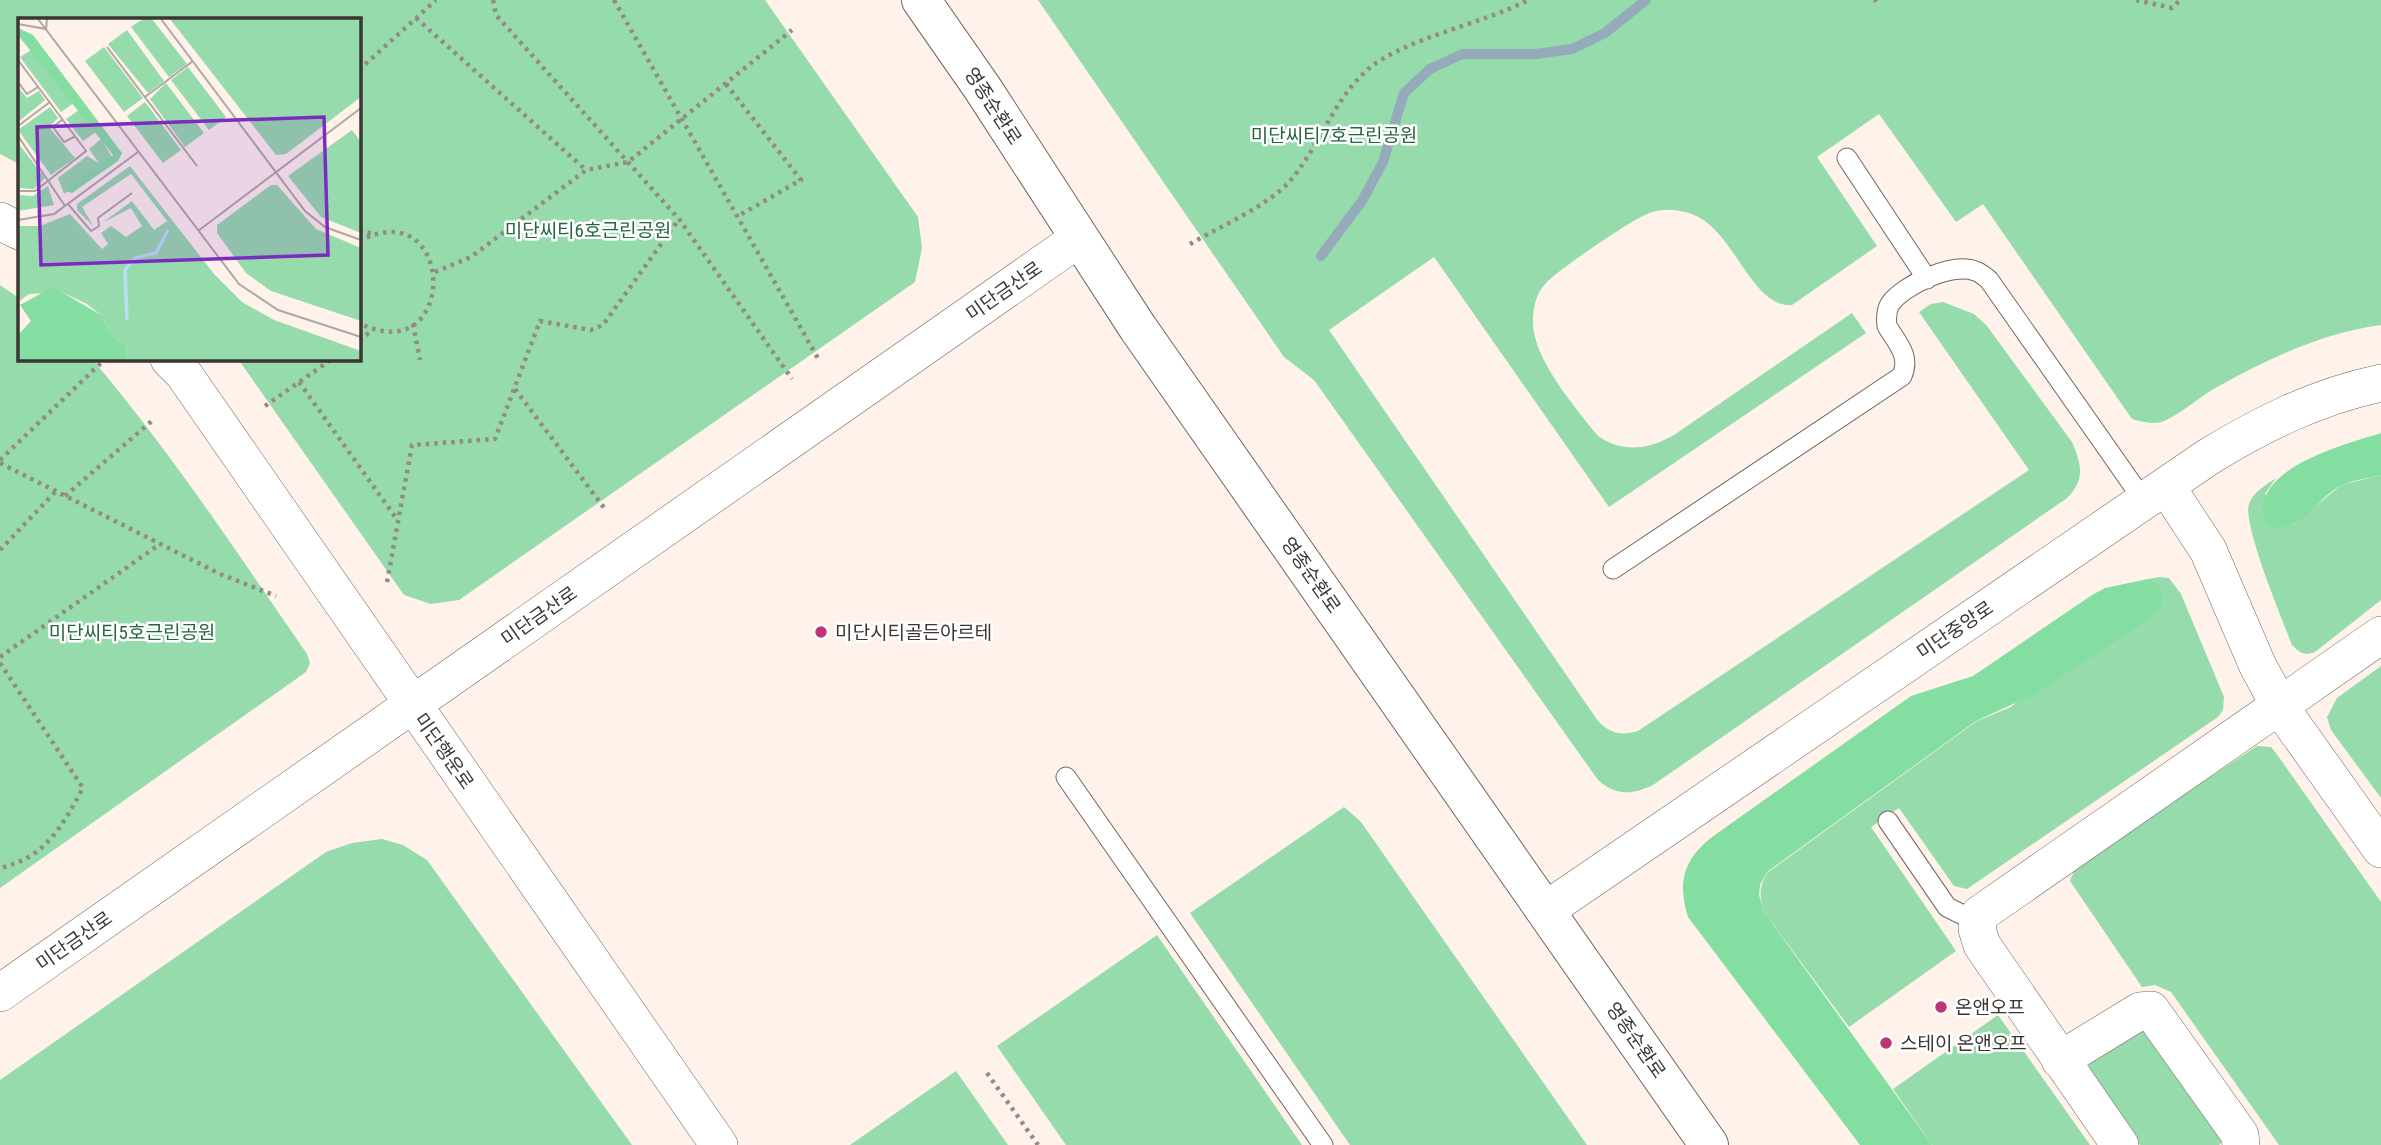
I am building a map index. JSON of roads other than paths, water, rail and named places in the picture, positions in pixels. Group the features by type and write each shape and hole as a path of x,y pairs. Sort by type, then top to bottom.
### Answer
{"main road":[{"name":"영종순환로","path":"921,0 983,89 1078,239 1709,1145"}],"street":[{"path":"0,221 18,230"},
{"name":"미단금산로","path":"0,993 1078,239"},
{"name":"미단행운로","path":"170,360 183,373 719,1145"},
{"name":"미단중앙로","path":"1546,910 2155,493 2263,424 2348,390 2381,383"},
{"path":"2155,493 2208,550 2257,664 2280,707 2381,849"},
{"path":"2120,1145 1982,945 1977,922 1980,914 2216,747 2280,707 2381,635"},
{"path":"2060,1060 2140,1011 2151,1010 2240,1135 2241,1145"}],"lane":[{"path":"1847,158 1927,279"},
{"path":"1613,569 1902,376 1907,365 1904,354 1887,326 1886,315 1890,304 1899,295 1939,272 1960,269 1975,271 1989,280 2155,493"},
{"path":"1066,777 1323,1145"},
{"path":"1888,821 1947,907 1977,922"}],"waterway":[{"path":"1321,256 1362,201 1383,162 1404,93 1430,69 1462,54 1536,54 1572,49 1605,33 1646,0"}],"place":[{"name":"미단시티골든아르테","path":"821,632"},
{"name":"온앤오프","path":"1941,1007"},
{"name":"스테이 온앤오프","path":"1886,1043"}],"park label":[{"name":"미단씨티7호근린공원","path":"1334,135"},
{"name":"미단씨티6호근린공원","path":"588,230"},
{"name":"미단씨티5호근린공원","path":"132,632"}]}
